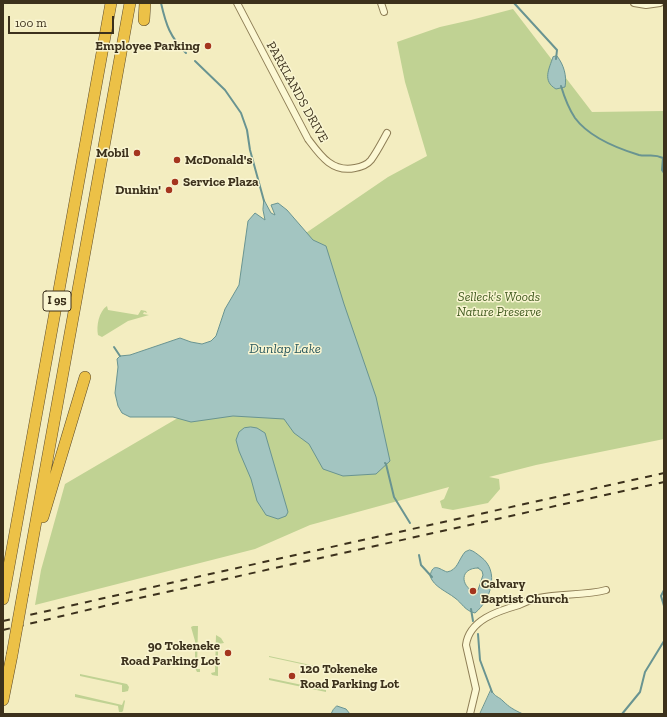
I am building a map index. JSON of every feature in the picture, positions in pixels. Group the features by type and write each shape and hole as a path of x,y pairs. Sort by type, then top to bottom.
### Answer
{"highway":[{"name":"I 95","path":"3,598 111,3"},
{"name":"I 95","path":"3,700 130,3"},
{"path":"144,20 145,3"},
{"path":"24,589 84,377"}],"street":[{"name":"PARKLANDS DRIVE","path":"237,3 308,139 317,152 328,163 340,168 350,169 362,166 370,161 387,133"},
{"path":"381,3 384,12"},
{"path":"634,3 660,3"},
{"path":"470,714 476,689 466,645 467,638 480,622 492,614 539,598 591,594 606,590"}],"green space":[{"name":"Selleck's Woods Nature Preserve","path":"513,9 592,112 664,111 664,439 536,465 489,477 499,479 500,489 488,503 453,510 442,508 440,501 444,499 449,487 310,525 255,549 35,605 41,570 65,484 270,364 278,252 388,177 427,156 405,82 397,42 440,27"},
{"path":"107,306 108,310 138,315 141,310 146,311 147,313 144,312 143,314 149,315 128,321 102,337 98,335 98,323 102,311"},
{"path":"198,626 197,669 200,669 200,672 197,672 195,668 195,641 191,627"},
{"path":"216,635 221,638 224,643 218,644 218,676 212,675 211,673 215,672"},
{"path":"269,657 320,667 320,668"},
{"path":"80,674 127,684 129,687 128,691 122,692 122,685 80,676"},
{"path":"269,678 326,690 326,692 269,680"},
{"path":"75,694 122,705 124,700 123,711 119,712 118,706 75,697"}],"water":[{"path":"557,56 564,71 566,83 565,87 556,89 549,82 548,70 553,57"},
{"name":"Dunlap Lake","path":"264,200 271,213 275,215 271,205 278,203 287,210 313,240 326,246 376,397 390,461 376,474 343,476 323,469 309,444 294,433 284,419 233,416 191,422 173,417 130,417 122,413 118,406 115,393 118,367 117,359 120,356 130,355 180,338 202,344 211,341 216,336 225,309 239,285 248,221 255,213 265,220 263,210"},
{"path":"244,428 257,428 265,433 288,512 286,516 278,519 266,515 257,501 251,479 239,451 236,440 239,432"},
{"path":"470,550 481,557 487,563 492,577 489,593 481,607 475,613 466,609 455,598 437,586 430,576 431,572 435,568 439,568 447,572 451,571 458,564 465,552","holes":["478,568 482,571 483,575 478,590 474,592 466,585 464,581 465,574 472,569"]},
{"path":"491,690 496,696 514,710 523,714 480,714"},
{"path":"337,706 346,709 350,714 331,714"}],"waterway":[{"path":"161,3 169,30 176,42 186,53"},
{"path":"514,3 557,50 556,59"},
{"path":"195,61 225,90 241,113 247,130 250,150 264,201"},
{"path":"561,86 575,118 588,131 604,141 630,152 639,155 663,158 662,170 664,173"},
{"path":"114,347 120,356"},
{"path":"385,463 394,497 410,523"},
{"path":"419,555 421,565 432,577"},
{"path":"664,590 661,596 664,606"},
{"path":"471,609 473,621"},
{"path":"478,634 480,660 492,692"},
{"path":"622,714 640,692 645,672 664,641"}],"railway":[{"path":"3,621 664,473"},
{"path":"3,630 117,603 664,482"}],"place":[{"name":"Employee Parking","path":"208,46"},
{"name":"Mobil","path":"137,153"},
{"name":"McDonald's","path":"177,160"},
{"name":"Service Plaza","path":"175,182"},
{"name":"Dunkin'","path":"169,190"},
{"name":"Calvary Baptist Church","path":"473,591"},
{"name":"90 Tokeneke Road Parking Lot","path":"228,653"},
{"name":"120 Tokeneke Road Parking Lot","path":"292,676"}]}
